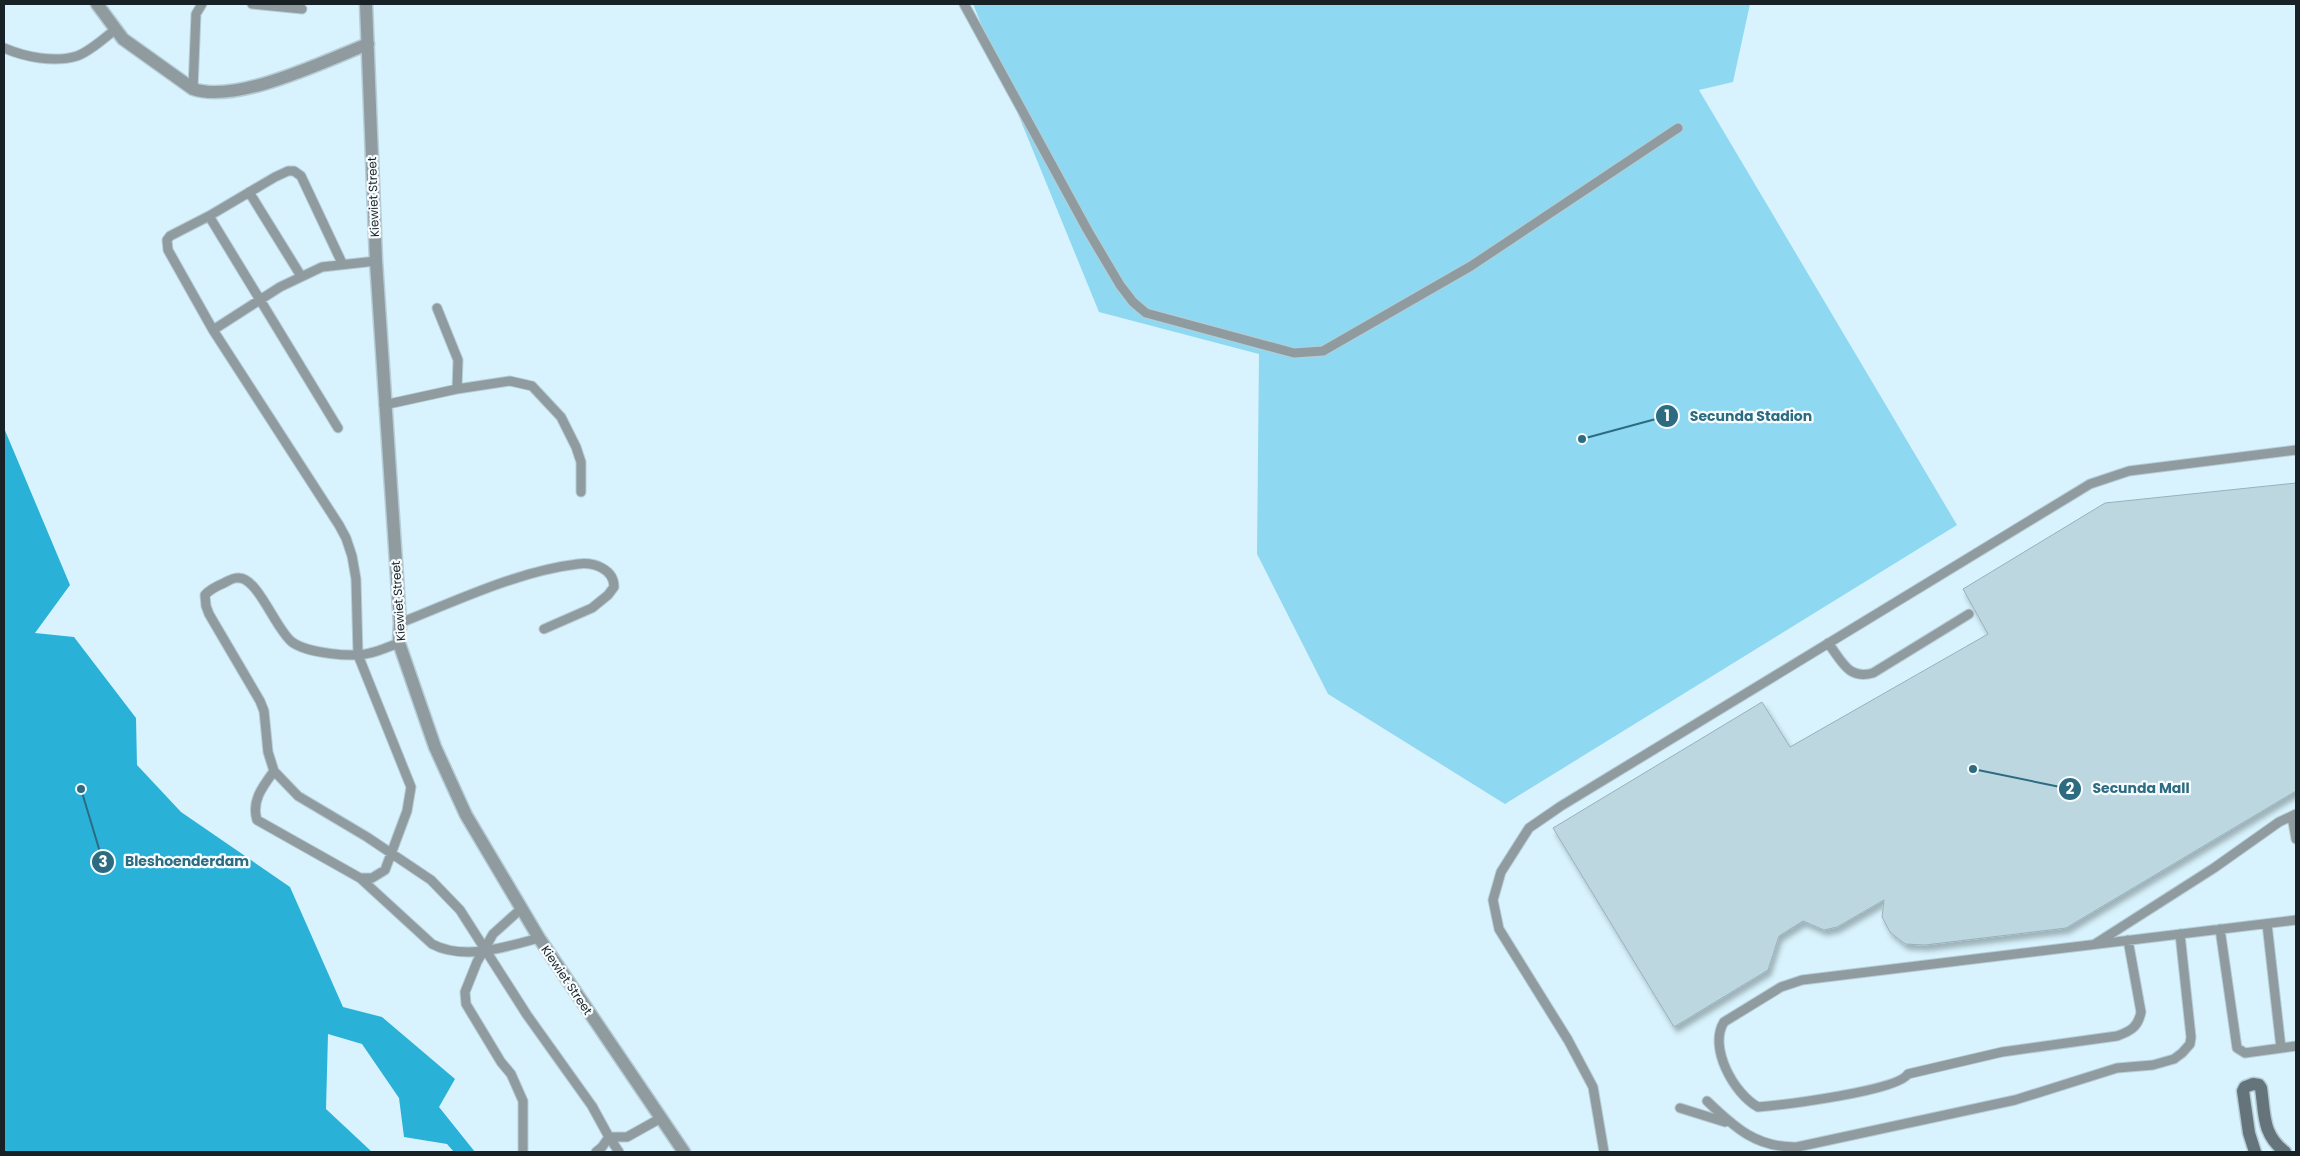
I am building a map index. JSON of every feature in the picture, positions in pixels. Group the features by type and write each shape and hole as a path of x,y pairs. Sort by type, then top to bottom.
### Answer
{"street":[{"path":"97,4 123,39 193,89 211,92 250,87 283,77 368,44"},
{"name":"Kiewiet Street","path":"366,4 376,261 384,405 400,623 399,642 435,747 466,815 539,938 684,1152"},
{"path":"2255,1152 2249,1133 2243,1091 2244,1088 2253,1084 2259,1085 2261,1088 2266,1126 2271,1139 2285,1152"}],"lane":[{"path":"193,89 196,14 202,4"},
{"path":"252,4 302,8"},
{"path":"964,4 1088,231 1132,302 1146,313 1294,352 1323,351 1471,266 1678,128"},
{"path":"4,48 18,54 48,59 76,56 116,29"},
{"path":"342,263 298,173 288,171 210,216 170,236 167,245 213,330 346,538 356,579 358,654 410,787 407,812 385,870 372,878 360,878"},
{"path":"249,192 301,276"},
{"path":"210,216 338,428"},
{"path":"213,330 301,276 322,267 342,263 376,261"},
{"path":"437,308 458,360 457,389"},
{"path":"384,405 457,389 510,381 532,386 561,417 576,447 581,462 581,492"},
{"path":"1604,1148 1593,1087 1568,1040 1500,929 1493,900 1501,872 1529,828 1553,811 2097,481 2129,471 2296,450"},
{"path":"400,623 524,575 579,563 596,565 610,574 614,580 614,587 599,603 544,629"},
{"path":"399,642 369,654 324,653 306,649 292,642 247,580 232,579 208,591 205,595 209,614 264,710 268,752 274,771 298,796 367,837 431,880 460,910 484,950 592,1106 619,1152"},
{"path":"1828,643 1850,671 1863,676 1873,673 1969,614"},
{"path":"274,771 260,790 254,811 257,820 360,878 432,944 452,951 484,950 539,938"},
{"path":"2093,945 2214,868 2279,822 2294,815 2296,839"},
{"path":"522,908 493,934 469,979 466,1004 501,1062 511,1074 523,1101 523,1152"},
{"path":"2128,940 2141,1012 2139,1023 2132,1030 2117,1036 2002,1052 1908,1074 1903,1080 1859,1093 1758,1106 1741,1095 1719,1048 1720,1030 1724,1022 1781,987 1802,980 2128,940 2267,924 2296,920"},
{"path":"2267,924 2282,1048"},
{"path":"2220,929 2234,1044 2245,1053 2296,1046"},
{"path":"1680,1108 1730,1124 1770,1146 1797,1147 2015,1100 2117,1068 2153,1065 2174,1059 2190,1044 2191,1037 2180,934"},
{"path":"1707,1101 1730,1124"},
{"path":"609,1136 626,1137 661,1118"},
{"path":"596,1152 602,1147 609,1136"}],"shaded area":[{"path":"973,4 1750,4 1733,82 1699,90 1957,525 1505,804 1328,694 1257,554 1259,354 1099,312"},
{"path":"4,428 70,585 35,633 74,637 136,718 137,765 181,812 290,887 343,1007 382,1017 455,1079 439,1107 475,1152 454,1152 447,1144 404,1137 399,1098 362,1044 328,1034 326,1109 372,1152 4,1152"}],"building":[{"path":"2296,483 2296,791 2066,928 1925,945 1905,944 1890,932 1882,917 1884,900 1837,927 1824,930 1803,921 1779,936 1768,970 1674,1027 1553,828 1762,702 1790,747 1988,634 1963,589 2105,503"}],"place":[{"name":"Secunda Stadion","path":"1582,439"},
{"name":"Secunda Mall","path":"1973,769"},
{"name":"Bleshoenderdam","path":"81,789"}]}
